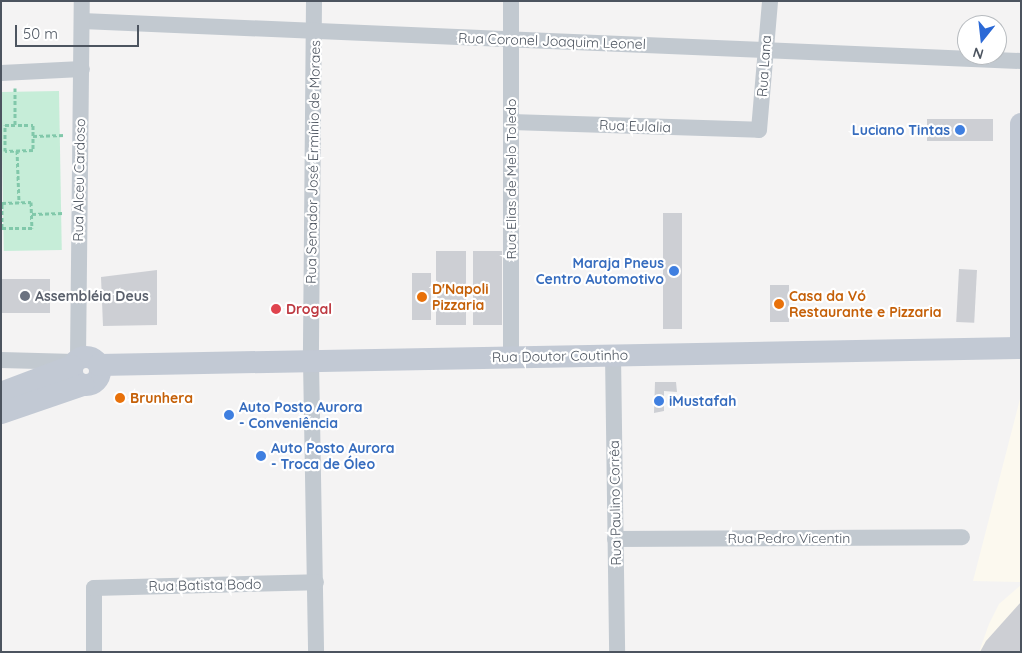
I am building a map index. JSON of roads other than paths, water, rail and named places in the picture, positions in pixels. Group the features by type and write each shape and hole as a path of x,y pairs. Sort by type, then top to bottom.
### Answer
{"main road":[{"path":"1021,124 1021,338"},
{"name":"Rua Doutor Coutinho","path":"81,367 1021,348"},
{"path":"1,393 81,367"},
{"path":"1,413 81,367"}],"street":[{"name":"Rua Alceu Cardoso","path":"81,367 78,213 82,1"},
{"name":"Rua Senador José Ermínio de Moraes","path":"314,1 311,361 316,652"},
{"name":"Rua Elias de Melo Toledo","path":"511,1 511,357"},
{"name":"Rua Lana","path":"760,130 770,1"},
{"name":"Rua Coronel Joaquim Leonel","path":"82,21 1021,61"},
{"path":"8,73 82,69"},
{"name":"Rua Eulalia","path":"511,122 760,130"},
{"name":"Rua Paulino Corrêa","path":"613,355 617,652"},
{"name":"Rua Doutor Coutinho","path":"1,360 81,367"},
{"name":"Rua Pedro Vicentin","path":"615,539 962,538"},
{"name":"Rua Batista Bodo","path":"94,652 94,588 316,582"}],"place":[{"name":"Luciano Tintas","path":"960,130"},
{"name":"Maraja Pneus Centro Automotivo","path":"674,271"},
{"name":"Assembléia Deus","path":"25,296"},
{"name":"D'Napoli Pizzaria","path":"422,297"},
{"name":"Casa da Vó Restaurante e Pizzaria","path":"779,304"},
{"name":"Drogal","path":"276,309"},
{"name":"Brunhera","path":"120,398"},
{"name":"iMustafah","path":"659,401"},
{"name":"Auto Posto Aurora - Conveniência","path":"229,415"},
{"name":"Auto Posto Aurora - Troca de Óleo","path":"261,456"}]}
